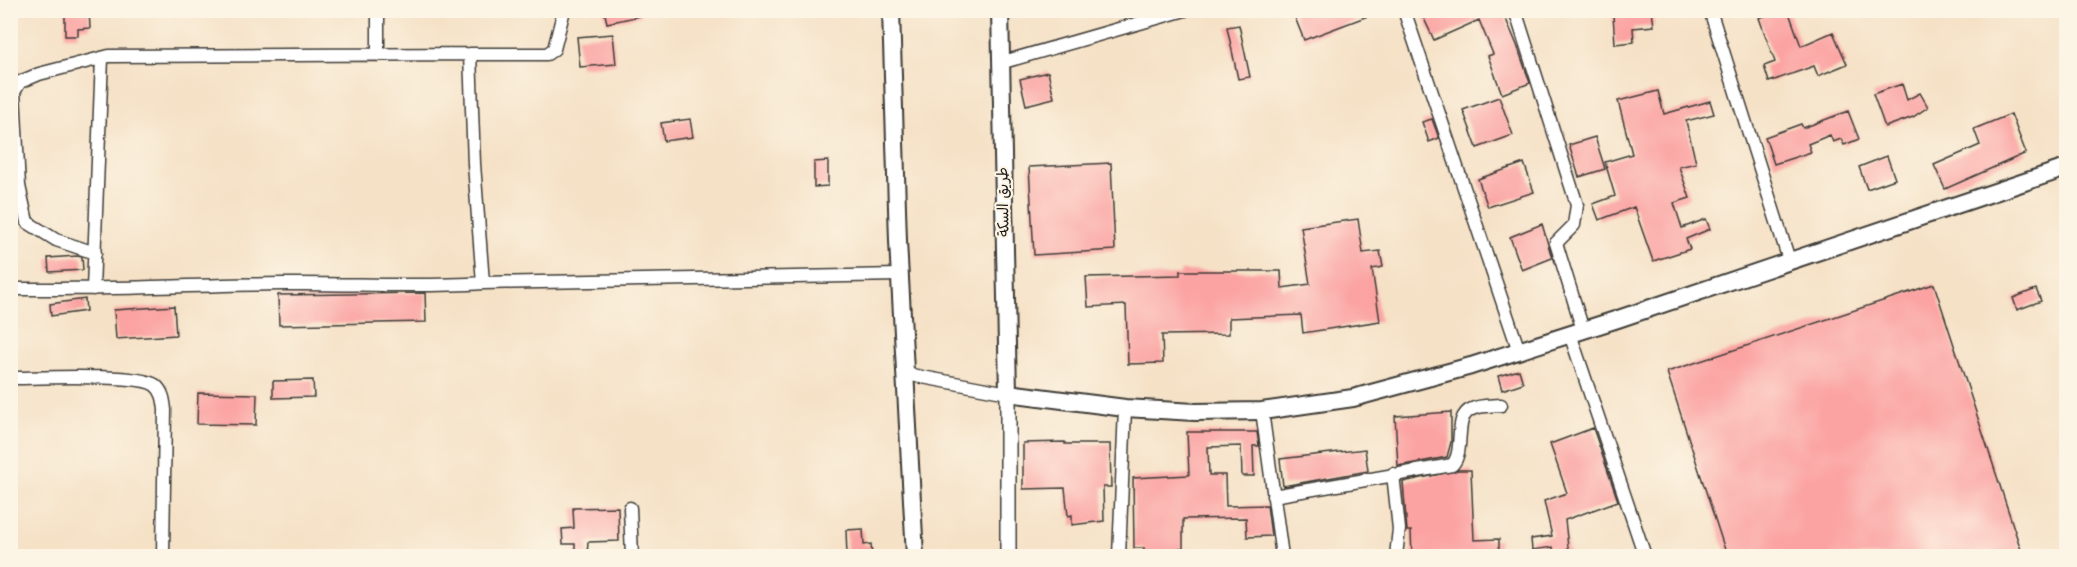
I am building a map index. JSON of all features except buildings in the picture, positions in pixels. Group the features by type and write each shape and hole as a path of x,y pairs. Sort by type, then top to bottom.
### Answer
{"main road":[{"path":"891,10 900,275 915,556"},
{"name":"طريق السكة","path":"1000,10 1008,393"},
{"path":"1008,393 1125,408 1195,412 1262,411 1353,398 1519,351 2067,168"}],"street":[{"path":"378,10 378,55"},
{"path":"95,253 56,240 27,222 20,186 14,92 20,82 39,74 102,58 547,54 554,49 564,10"},
{"path":"1000,63 1185,10"},
{"path":"1404,10 1519,351"},
{"path":"1515,10 1577,205 1574,225 1558,238 1556,250 1576,332 1645,556"},
{"path":"1710,10 1789,260"},
{"path":"470,54 474,165 483,283"},
{"path":"93,290 102,58"},
{"path":"10,289 93,290 297,284 429,287 483,283 900,275"},
{"path":"906,374 1008,393 1008,556"},
{"path":"10,378 132,380 153,384 160,391 165,410 163,556"},
{"path":"1273,496 1452,465 1458,456 1461,426 1467,412 1473,408 1501,405"},
{"path":"1119,556 1125,408"},
{"path":"1262,411 1282,556"},
{"path":"1392,474 1399,529 1396,556"},
{"path":"630,508 632,556"}]}
